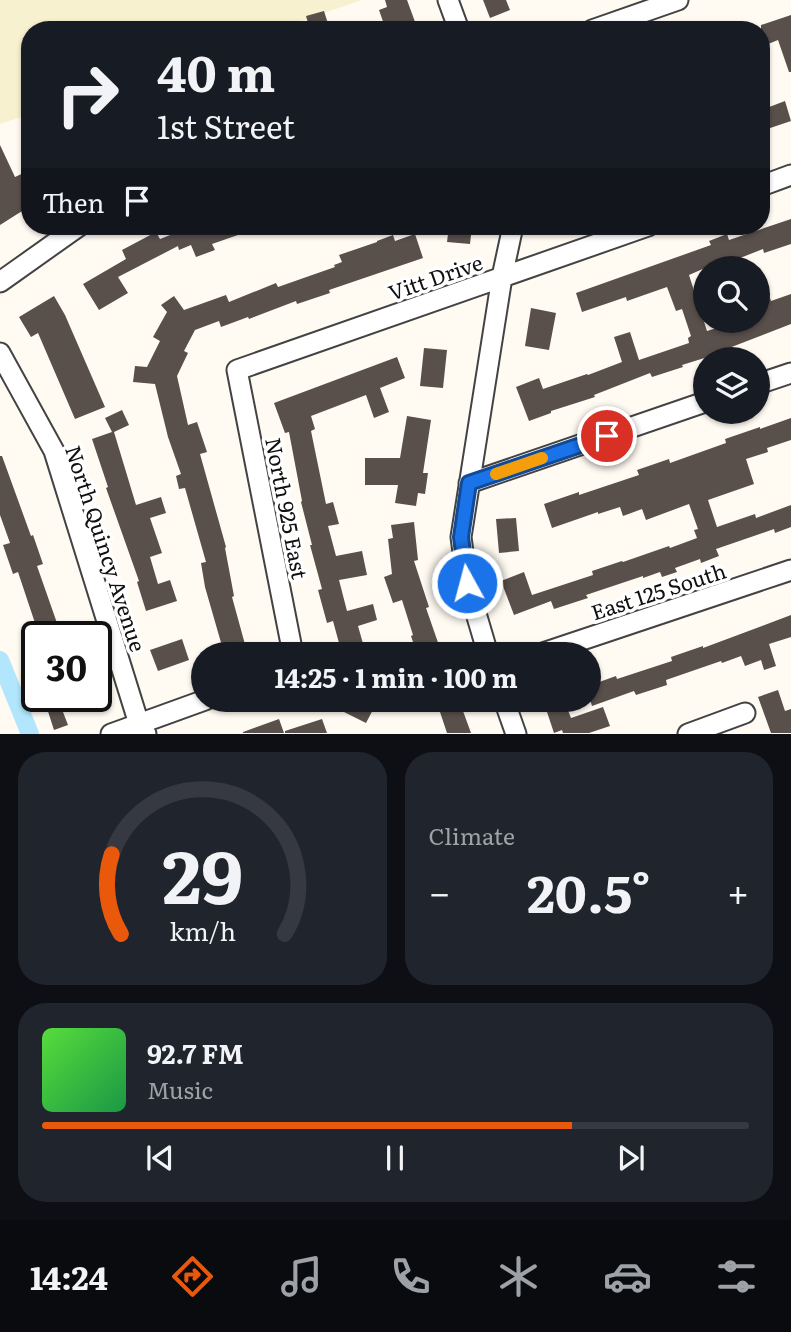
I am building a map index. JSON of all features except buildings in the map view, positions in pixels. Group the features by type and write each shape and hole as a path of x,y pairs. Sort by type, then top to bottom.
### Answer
{"street":[{"path":"448,0 456,21"},
{"path":"613,21 652,4 678,0"},
{"path":"770,183 791,176"},
{"path":"0,282 66,235"},
{"path":"484,642 467,583 461,537 511,235"},
{"name":"Vitt Drive","path":"237,370 622,235"},
{"name":"North Quincy Avenue","path":"0,353 54,451 143,729"},
{"name":"North 925 East","path":"237,370 291,642"},
{"path":"770,380 791,373"},
{"path":"469,483 693,406"},
{"name":"East 125 South","path":"576,642 791,570"},
{"path":"111,733 143,729 191,707"},
{"path":"508,712 516,733"},
{"path":"688,733 745,713"}],"shaded area":[{"path":"0,0 362,0 301,21 21,21 21,117 0,124"}],"waterway":[{"path":"0,660 30,734"}],"slow traffic":[{"path":"496,474 542,458"}],"route":[{"path":"467,583 461,537 469,483 607,436"}]}
